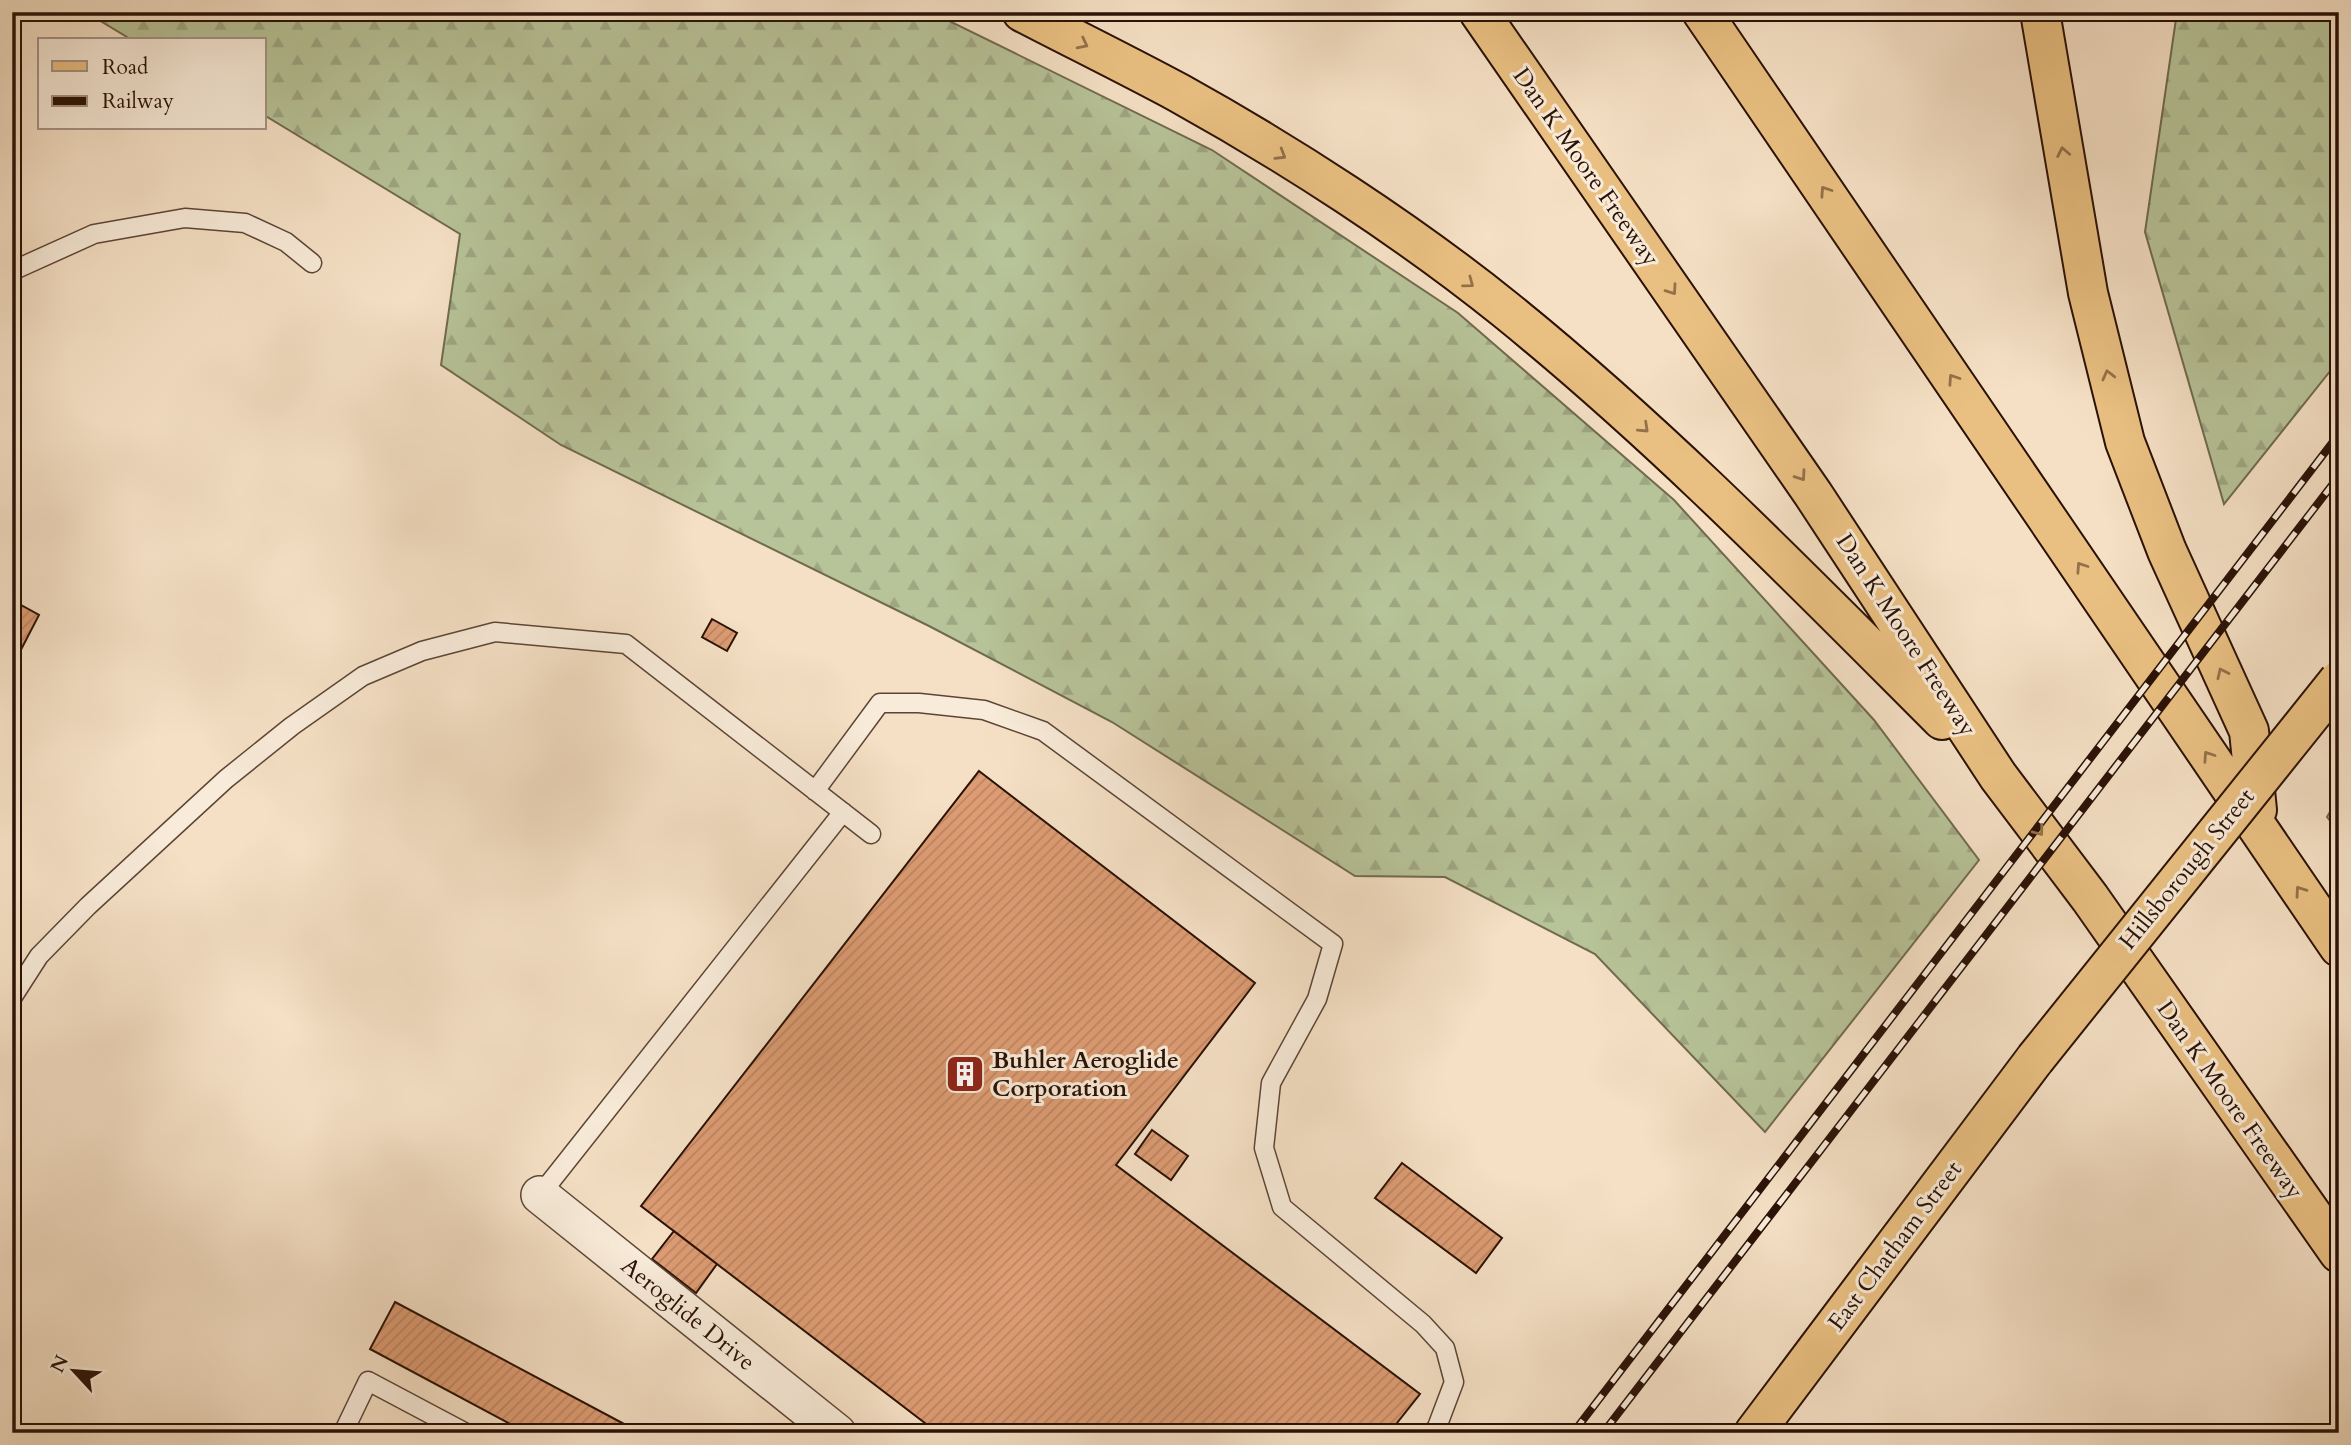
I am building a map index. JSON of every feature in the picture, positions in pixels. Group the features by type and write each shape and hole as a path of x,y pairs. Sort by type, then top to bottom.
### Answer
{"main road":[{"path":"1022,12 1179,93 1312,173 1505,309 1640,423 1759,537 1998,776"},
{"name":"Dan K Moore Freeway","path":"1479,12 1813,494 1998,776 2090,898 2339,1253"},
{"path":"1702,12 2339,947"},
{"path":"2040,12 2088,293 2124,442 2167,551 2249,731 2260,833"},
{"name":"Hillsborough Street","path":"2035,1059 2339,680"},
{"name":"East Chatham Street","path":"1754,1433 2035,1059"}],"street":[{"name":"Aeroglide Drive","path":"540,1195 836,1433"}],"lane":[{"path":"12,271 94,234 185,218 245,223 286,242 312,263"},
{"path":"12,998 39,956 88,906 226,779 292,726 363,676 422,651 495,632 626,644 871,834"},
{"path":"815,791 880,703 919,703 984,710 1043,731 1333,944 1317,999 1272,1083 1264,1149 1282,1207 1423,1324 1445,1348 1454,1382 1437,1427 1432,1433"},
{"path":"540,1195 843,812"},
{"path":"343,1433 368,1381 466,1433"}],"green space":[{"path":"931,12 1212,150 1458,313 1674,500 1874,720 1979,860 1765,1132 1595,954 1445,877 1355,876 1112,722 929,626 561,445 441,365 460,234 266,116 266,38 129,38 89,14"},
{"path":"2177,12 2339,12 2339,360 2224,504 2145,232"},
{"path":"2339,797 2339,832 2327,817"}],"building":[{"path":"12,600 39,615 12,667"},
{"path":"712,619 737,633 727,651 702,637"},
{"name":"Buhler Aeroglide Corporation","path":"979,771 1255,983 1116,1165 1420,1394 1389,1433 938,1433 641,1206"},
{"path":"1152,1130 1188,1156 1171,1180 1135,1154"},
{"path":"1402,1163 1502,1238 1476,1273 1375,1198"},
{"path":"674,1231 717,1264 696,1293 652,1259"},
{"path":"395,1302 641,1433 527,1433 370,1349"},
{"path":"407,1426 419,1433 404,1433"}],"railway":[{"path":"1573,1433 2339,434"},
{"path":"1603,1433 2339,476"}],"place":[{"name":"Buhler Aeroglide Corporation","path":"965,1074"}]}
